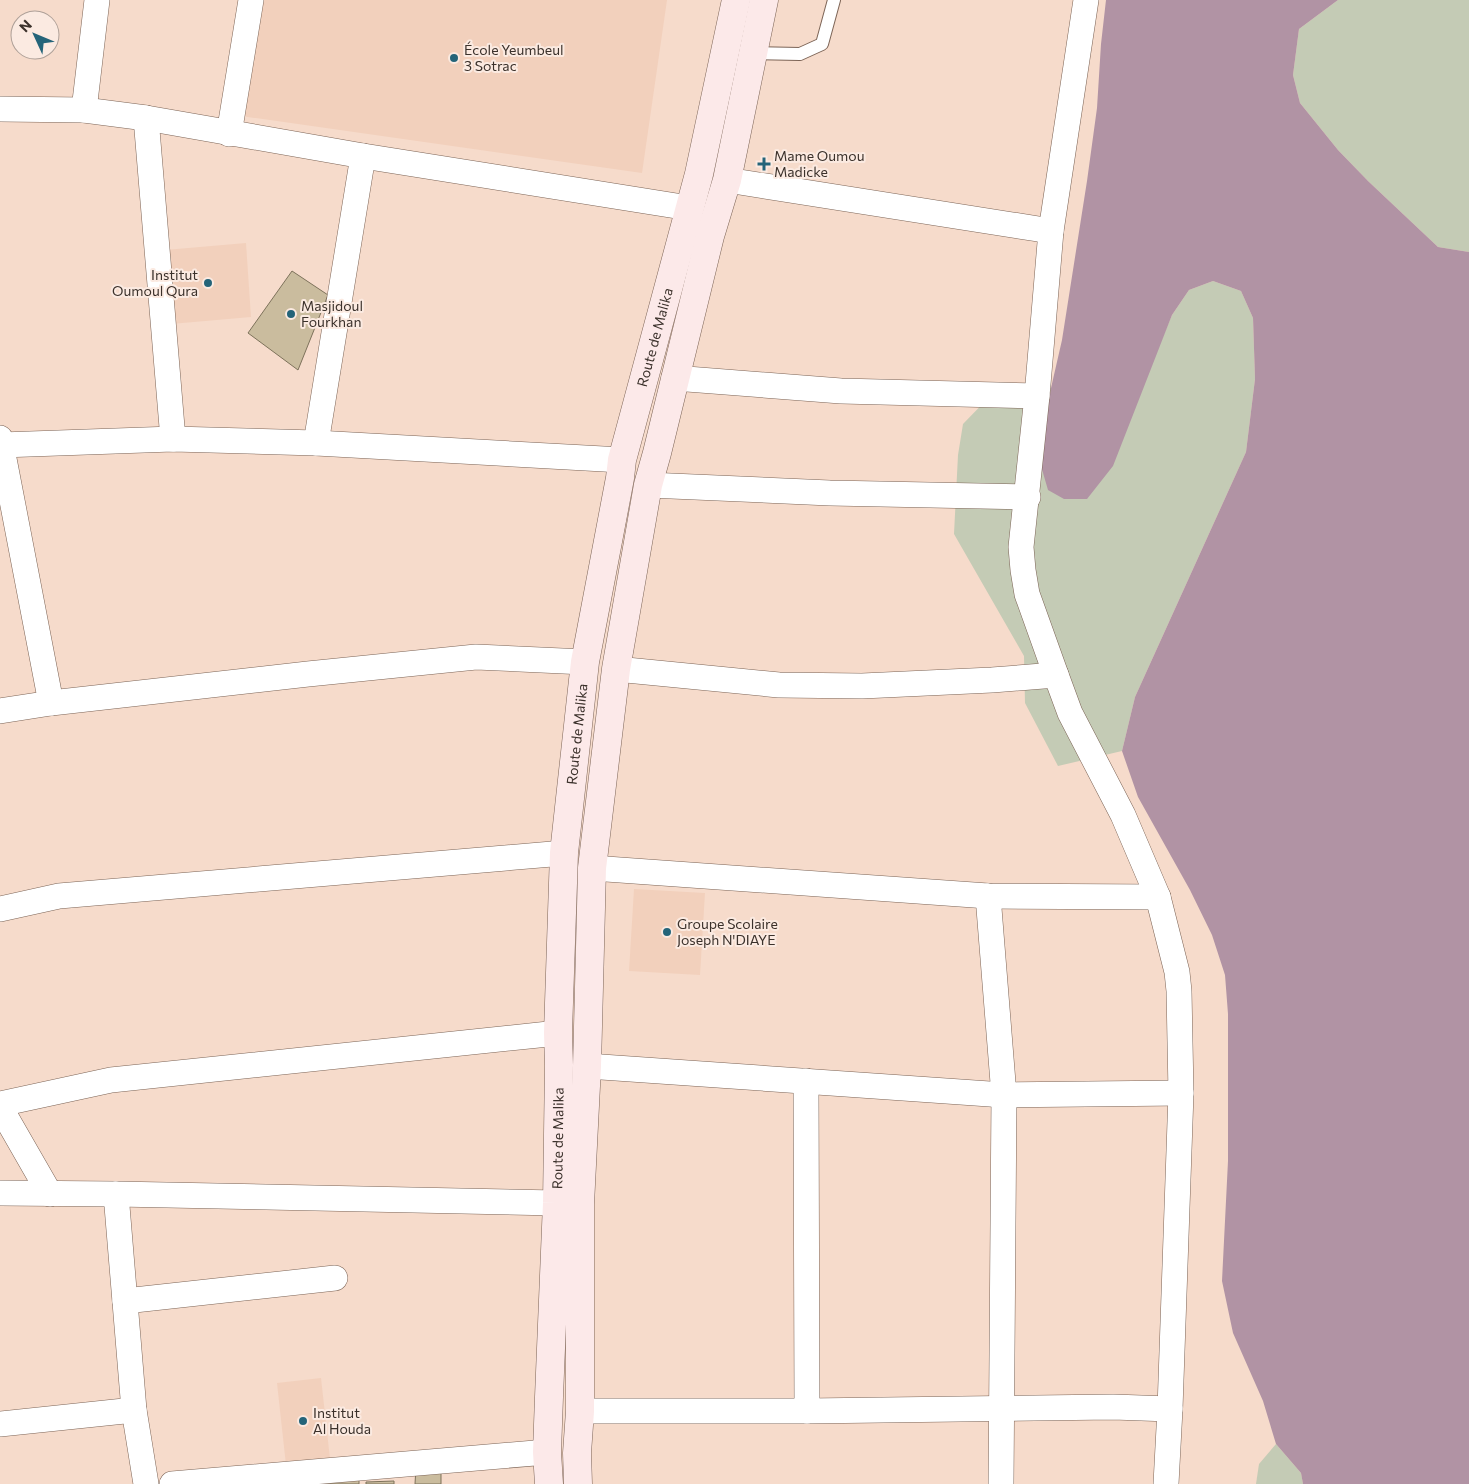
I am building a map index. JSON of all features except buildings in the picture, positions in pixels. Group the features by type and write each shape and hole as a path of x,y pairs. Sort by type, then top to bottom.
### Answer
{"main road":[{"name":"Route de Malika","path":"548,1484 547,1452 557,1203 558,1034 564,853 585,662 622,460 699,174 736,0"},
{"name":"Route de Malika","path":"578,1484 580,1204 587,1066 592,868 616,669 648,485 710,236 727,180 764,0"}],"street":[{"path":"84,110 97,0"},
{"path":"229,134 251,0"},
{"path":"1086,0 1051,231 1028,497 1021,547 1027,594 1056,675 1070,713 1123,815 1158,897 1177,972 1181,1093 1166,1484"},
{"path":"0,109 84,110 146,118 229,134 689,208"},
{"path":"146,118 173,439"},
{"path":"316,443 363,156"},
{"path":"727,180 1051,231"},
{"path":"674,378 841,392 1037,396"},
{"path":"51,703 1,441 173,439 316,443 622,460"},
{"path":"648,485 830,493 1028,497"},
{"path":"0,712 51,703 476,657 585,662"},
{"path":"616,669 789,685 862,686 1056,675"},
{"path":"0,910 59,896 564,853"},
{"path":"592,868 988,896 1158,897"},
{"path":"988,896 1004,1095 1001,1484"},
{"path":"50,1194 0,1106 112,1080 558,1034"},
{"path":"587,1066 1004,1095 1181,1093"},
{"path":"806,1081 807,1411"},
{"path":"0,1193 557,1203"},
{"path":"116,1194 134,1410 146,1484"},
{"path":"125,1301 336,1278"},
{"path":"580,1411 807,1411 1113,1407 1170,1409"},
{"path":"0,1424 134,1410"},
{"path":"172,1484 547,1452"}],"lane":[{"path":"754,53 800,54 822,44 834,0"}],"shaded area":[{"name":"École Yeumbeul 3 Sotrac","path":"258,0 667,0 642,173 241,116"},
{"path":"1106,0 1338,0 1299,29 1293,75 1300,103 1338,150 1438,247 1469,252 1469,1484 1303,1484 1301,1473 1276,1444 1263,1401 1233,1333 1222,1281 1228,1161 1228,1014 1225,975 1212,935 1190,890 1138,797 1122,751 1135,697 1246,452 1255,379 1253,318 1241,291 1213,281 1189,290 1172,315 1113,466 1087,499 1064,499 1048,490 1041,466 1043,438 1051,388 1062,340 1087,181 1097,108"},
{"name":"Institut Oumoul Qura","path":"246,243 251,317 171,324 165,250"},
{"name":"Groupe Scolaire Joseph N'DIAYE","path":"634,889 705,893 700,975 629,971"},
{"name":"Institut Al Houda","path":"321,1378 330,1459 286,1465 277,1383"}],"green space":[{"path":"1338,0 1469,0 1469,252 1438,247 1338,150 1300,103 1293,75 1299,29"},
{"path":"1213,281 1241,291 1253,318 1255,379 1246,452 1135,697 1122,751 1058,766 1025,703 1024,656 954,534 958,455 963,424 997,389 1051,388 1043,438 1157,351 1172,315 1189,290"},
{"path":"1276,1444 1301,1473 1303,1484 1256,1484 1259,1464"}],"place":[{"name":"École Yeumbeul 3 Sotrac","path":"454,58"},
{"name":"Mame Oumou Madicke","path":"764,164"},
{"name":"Institut Oumoul Qura","path":"208,283"},
{"name":"Masjidoul Fourkhan","path":"291,314"},
{"name":"Groupe Scolaire Joseph N'DIAYE","path":"667,932"},
{"name":"Institut Al Houda","path":"303,1421"}]}
